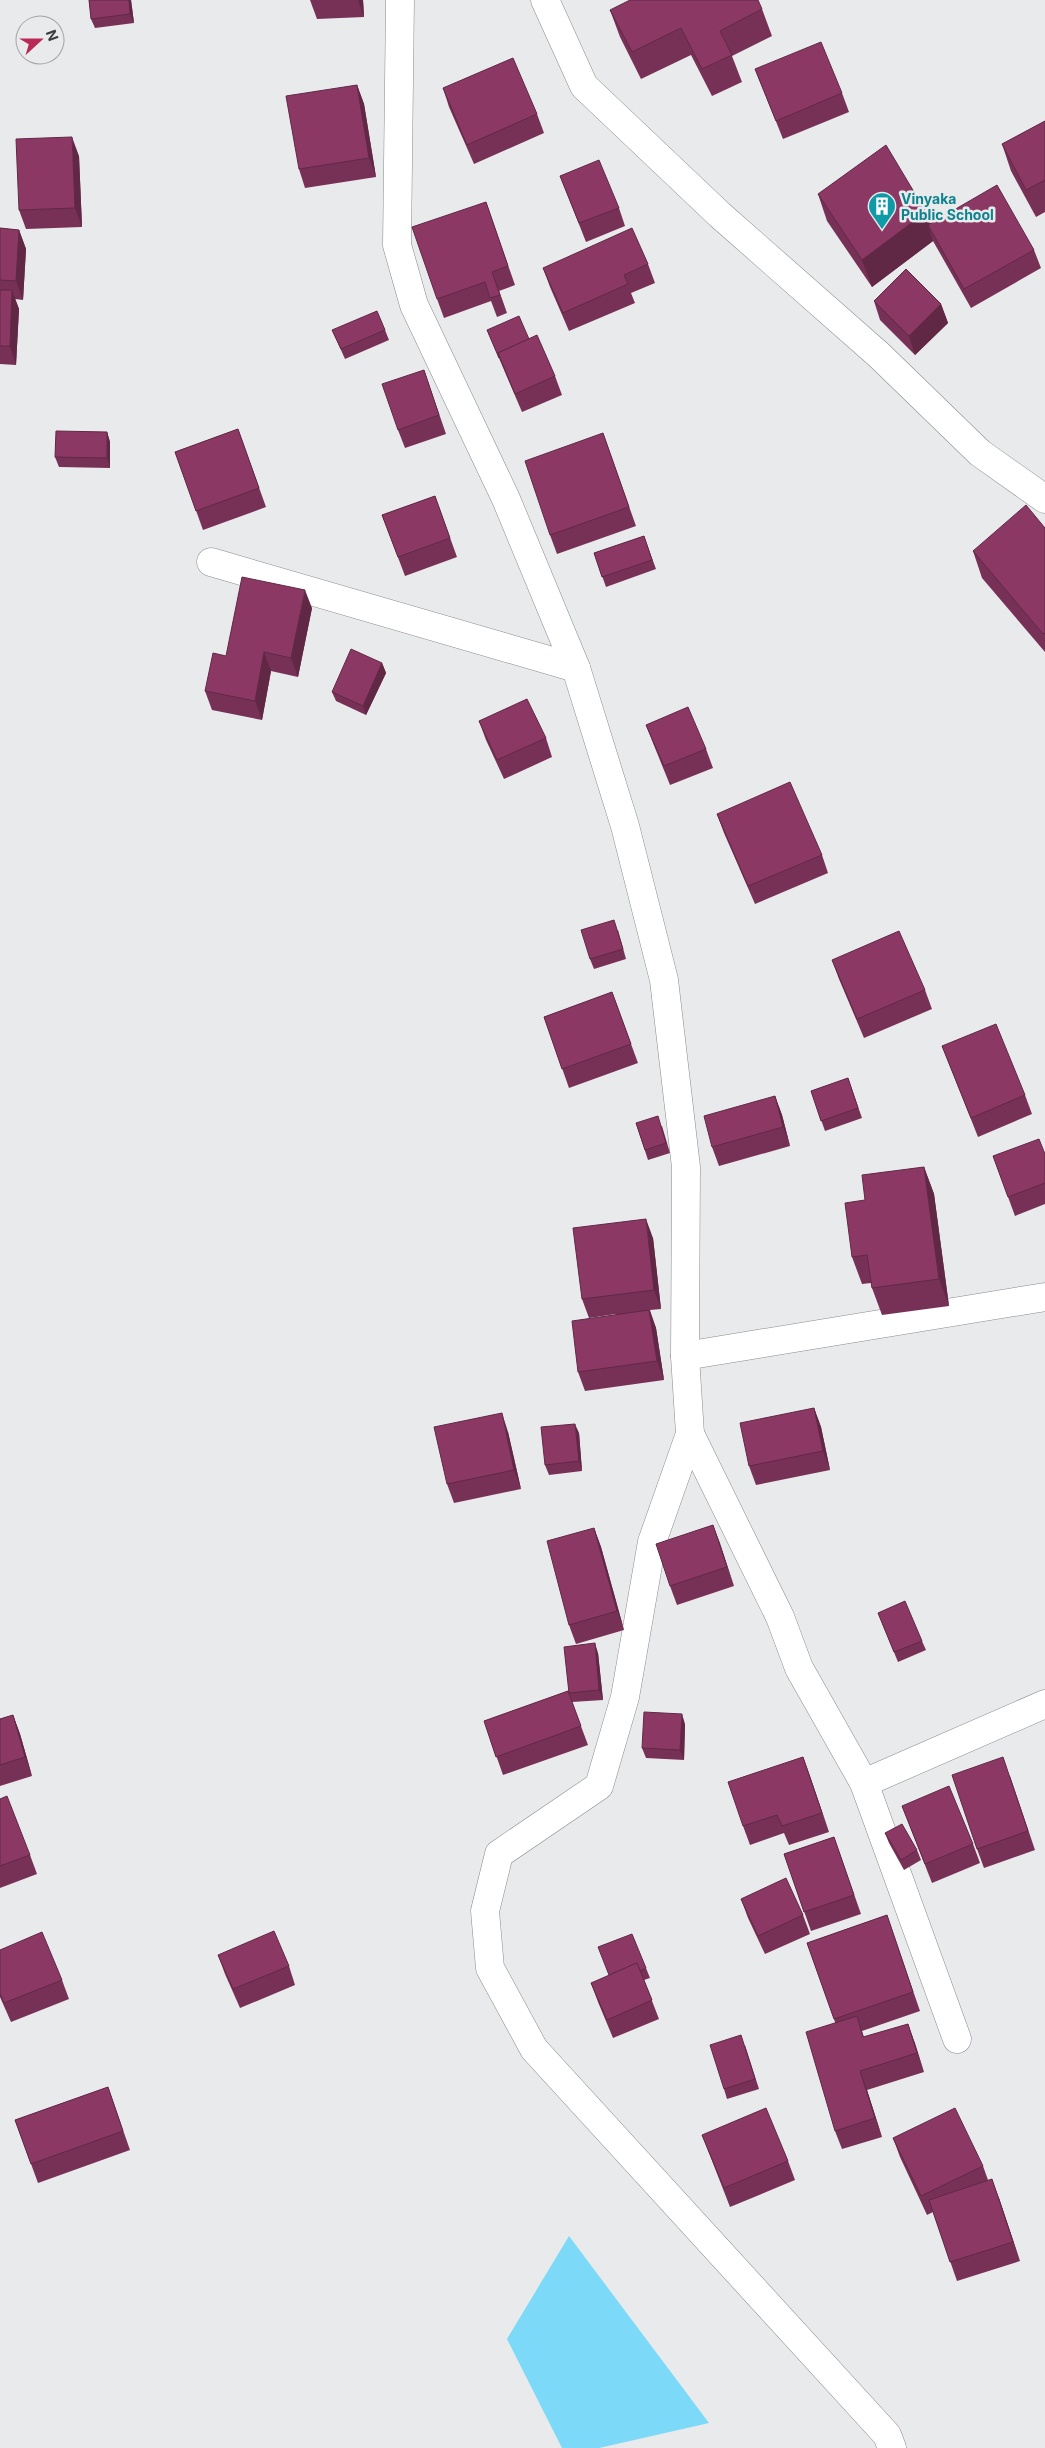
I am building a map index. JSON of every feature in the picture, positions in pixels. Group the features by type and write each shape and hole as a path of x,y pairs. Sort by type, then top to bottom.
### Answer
{"street":[{"path":"400,0 397,245 414,305 506,499 576,668 625,826 664,980 686,1167 685,1356 690,1434 780,1617 799,1668 864,1783 957,2039"},
{"path":"545,0 584,86 720,215 879,355 980,453 1045,499"},
{"path":"211,562 576,668"},
{"path":"685,1356 1045,1297"},
{"path":"690,1434 652,1542 625,1697 599,1786 499,1854 485,1910 490,1968 534,2049 887,2435 892,2448"},
{"path":"864,1783 1045,1704"}],"water":[{"path":"569,2236 709,2423 599,2448 562,2448 507,2339"}],"building":[{"path":"89,0 129,0 130,14 91,19"},
{"path":"630,0 758,0 762,9 720,31 732,55 702,69 681,28 632,52 610,10"},
{"path":"821,42 842,93 776,121 755,69"},
{"path":"513,58 537,114 467,145 443,88"},
{"path":"357,85 369,158 299,169 286,96"},
{"path":"1045,121 1045,180 1026,190 1002,144"},
{"path":"72,137 75,208 19,210 16,139"},
{"name":"Vinyaka Public School","path":"886,145 926,212 862,260 818,194"},
{"path":"599,160 619,208 579,223 560,176"},
{"path":"997,185 1034,250 964,289 928,225"},
{"path":"486,202 508,266 492,272 500,295 490,298 485,282 437,299 412,227"},
{"path":"0,228 19,230 16,281 0,280"},
{"path":"632,228 648,264 624,275 628,284 563,313 543,268"},
{"path":"906,269 941,304 909,336 874,301"},
{"path":"0,290 12,290 10,346 0,346"},
{"path":"377,311 385,330 341,349 332,330"},
{"path":"519,316 529,339 498,353 499,358 487,330"},
{"path":"537,335 555,376 515,394 498,353"},
{"path":"424,370 439,415 398,430 382,384"},
{"path":"238,429 259,488 196,511 175,452"},
{"path":"56,431 107,432 107,458 55,457"},
{"path":"603,433 629,507 550,535 525,461"},
{"path":"435,496 450,538 398,557 382,515"},
{"path":"1026,505 1045,528 1045,633 1043,634 973,551"},
{"path":"644,536 652,560 602,577 594,553"},
{"path":"242,577 305,590 291,658 264,652 255,701 205,691 213,653 226,656"},
{"path":"351,649 382,663 363,706 332,692"},
{"path":"527,699 546,738 497,760 479,721"},
{"path":"688,707 706,749 664,766 646,725"},
{"path":"790,782 822,855 748,886 717,814"},
{"path":"614,920 623,949 590,959 581,930"},
{"path":"899,931 925,990 857,1019 832,960"},
{"path":"612,992 631,1044 562,1069 544,1017"},
{"path":"996,1024 1025,1095 971,1118 942,1046"},
{"path":"848,1078 858,1108 821,1121 811,1091"},
{"path":"775,1096 783,1127 712,1147 704,1116"},
{"path":"658,1116 666,1143 645,1150 636,1123"},
{"path":"1039,1139 1045,1154 1045,1183 1008,1197 993,1156"},
{"path":"924,1167 939,1279 872,1288 867,1255 852,1257 845,1203 865,1200 862,1175"},
{"path":"646,1219 654,1290 582,1299 573,1228"},
{"path":"649,1310 657,1361 578,1372 572,1321"},
{"path":"814,1408 823,1451 749,1466 740,1423"},
{"path":"502,1413 514,1470 447,1484 434,1427"},
{"path":"575,1424 579,1461 545,1465 541,1427"},
{"path":"713,1525 727,1567 670,1586 656,1544"},
{"path":"594,1528 617,1611 569,1625 547,1541"},
{"path":"905,1601 922,1641 894,1652 878,1613"},
{"path":"595,1643 599,1690 569,1693 564,1647"},
{"path":"568,1691 581,1726 496,1757 484,1721"},
{"path":"644,1712 682,1714 680,1750 642,1748"},
{"path":"13,1715 25,1757 0,1765 0,1719"},
{"path":"803,1757 822,1813 782,1826 777,1815 743,1826 728,1782"},
{"path":"1003,1757 1028,1831 977,1849 952,1775"},
{"path":"949,1786 973,1844 925,1864 902,1806"},
{"path":"7,1796 30,1855 0,1866 0,1799"},
{"path":"902,1824 917,1850 901,1860 885,1833"},
{"path":"834,1837 854,1895 804,1912 784,1854"},
{"path":"786,1878 803,1915 758,1936 741,1899"},
{"path":"887,1915 913,1992 834,2019 807,1943"},
{"path":"274,1931 289,1966 233,1989 218,1955"},
{"path":"42,1932 62,1980 4,2003 0,1994 0,1950"},
{"path":"632,1934 646,1968 640,1971 637,1963 609,1975 598,1947"},
{"path":"637,1963 652,2000 607,2020 591,1983"},
{"path":"857,2016 863,2037 908,2024 917,2053 860,2071 875,2118 835,2131 806,2032"},
{"path":"741,2035 755,2079 724,2089 710,2045"},
{"path":"108,2087 123,2131 31,2164 15,2120"},
{"path":"766,2108 788,2161 724,2188 702,2135"},
{"path":"955,2108 983,2166 921,2196 893,2138"},
{"path":"992,2179 1013,2242 950,2262 929,2200"}],"place":[{"name":"Vinyaka Public School","path":"882,230"}]}
